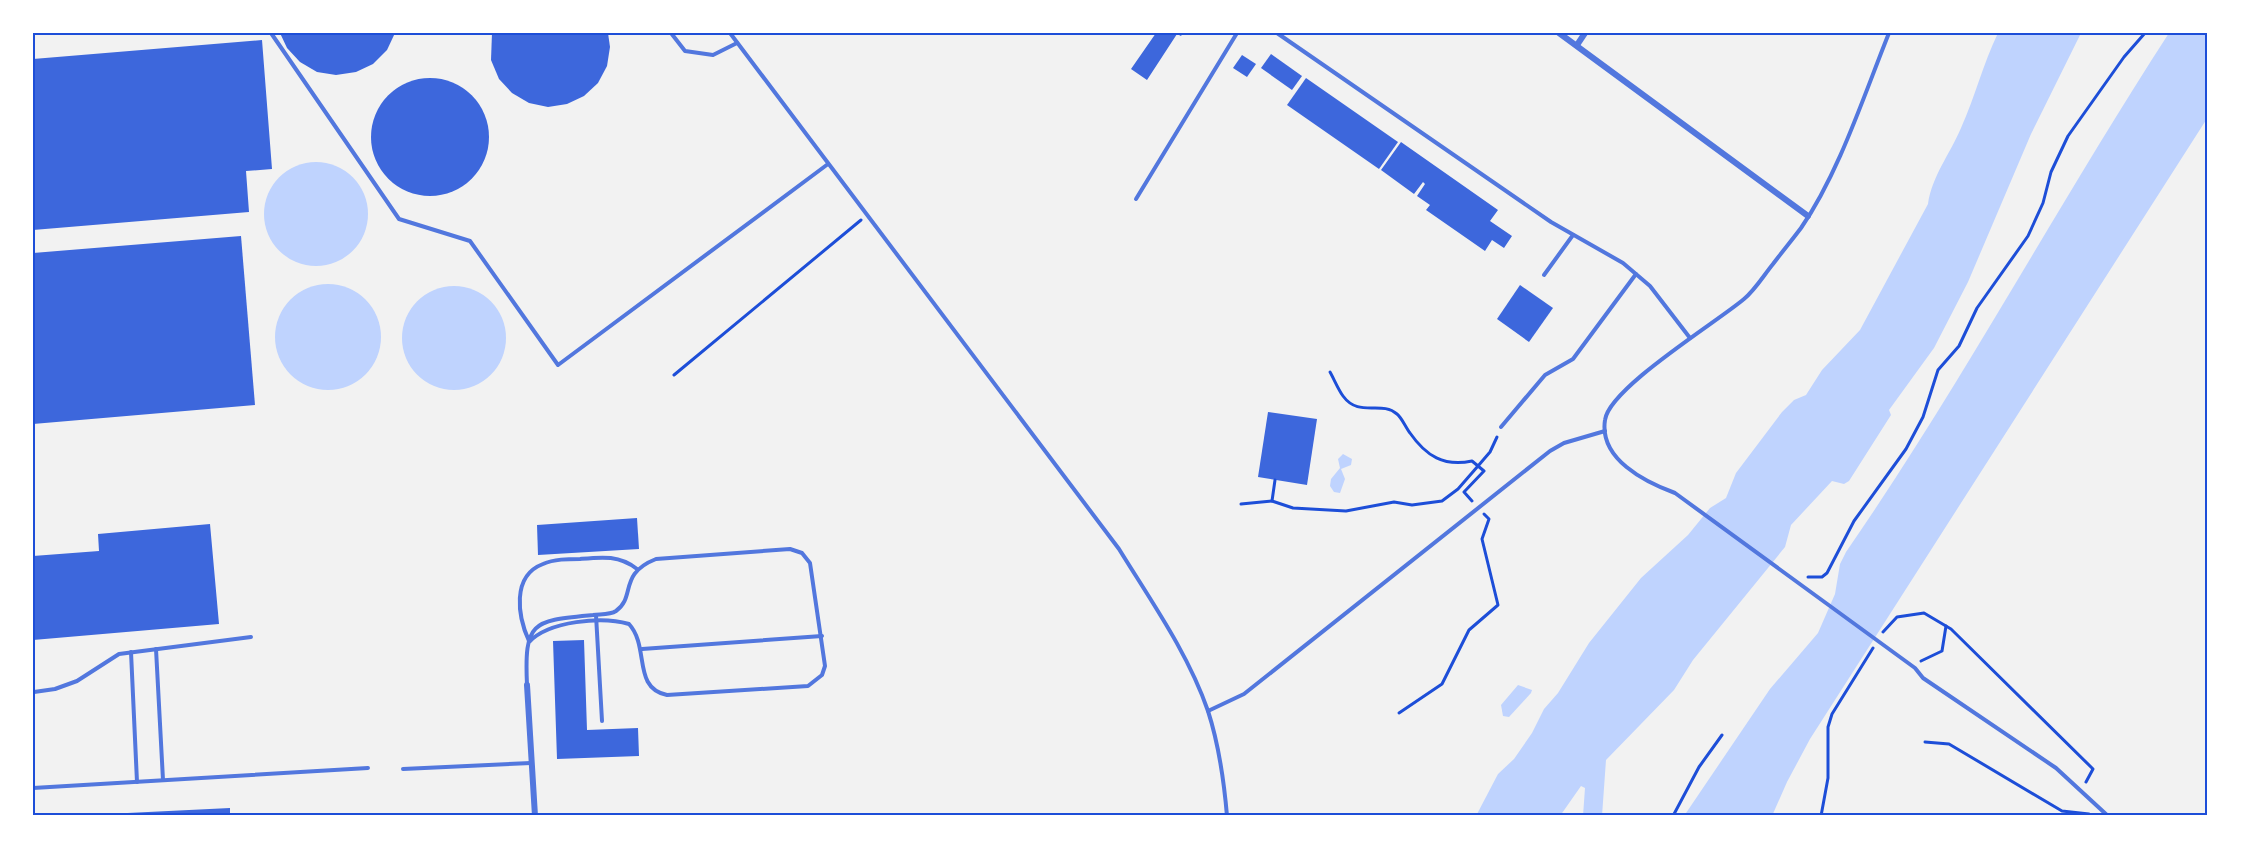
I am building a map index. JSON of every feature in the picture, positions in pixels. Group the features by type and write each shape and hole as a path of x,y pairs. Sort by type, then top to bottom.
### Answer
{"street":[{"path":"1559,33 1808,216"},
{"path":"1577,45 1585,33"},
{"path":"527,685 535,816"}],"lane":[{"path":"271,33 399,219 470,242 558,365 828,164"},
{"path":"671,33 685,51 713,55 737,43"},
{"path":"730,33 1119,549 1173,634 1208,711 1223,777 1227,816"},
{"path":"1136,199 1237,33"},
{"path":"1277,33 1551,222 1623,263 1650,286 1690,338"},
{"path":"1889,33 1835,164 1808,216 1746,298 1690,338 1620,394 1605,418 1605,431 1611,447 1629,470 1646,482 1675,493 1915,668 1923,678 2056,768 2108,816"},
{"path":"1544,275 1573,235"},
{"path":"1501,427 1545,375 1573,359 1636,274"},
{"path":"1208,711 1244,694 1550,451 1564,443 1605,431"},
{"path":"527,685 525,652 533,629 544,620 612,613 623,604 628,583 638,569 656,559 796,550 810,563 825,666 822,675 808,686 661,694 646,680 640,640 629,624 612,621 552,626 542,630 529,642"},
{"path":"529,642 522,625 519,597 522,584 530,572 541,564 555,560 616,557 638,569"},
{"path":"596,615 602,721"},
{"path":"642,649 822,636"},
{"path":"34,692 55,689 77,681 119,654 251,637"},
{"path":"156,649 163,780"},
{"path":"131,652 137,782"},
{"path":"403,769 531,763"},
{"path":"33,788 368,768"}],"path":[{"path":"1800,577 1822,577 1834,562 1840,544 1854,521 1910,441 1923,417 1938,370 1959,345 1977,308 2028,236 2043,203 2051,172 2068,136 2124,57 2145,33"},
{"path":"675,375 867,216"},
{"path":"1330,372 1343,398 1359,409 1383,408 1397,414 1426,452 1442,462 1459,464 1472,461 1484,471 1464,492 1489,519 1482,539 1498,605 1469,630 1442,684 1399,713"},
{"path":"1241,504 1272,501 1293,508 1347,512 1394,502 1412,505 1442,501 1458,489 1490,452 1501,427"},
{"path":"1272,501 1275,480"},
{"path":"1882,633 1897,617 1903,615 1924,613 1946,626 2093,769 2081,791"},
{"path":"1932,658 1942,651 1946,626"},
{"path":"1821,816 1828,778 1830,721 1876,643"},
{"path":"1673,816 1699,767 1722,735"},
{"path":"1924,742 1938,741 1961,749 2062,811 2094,815"}],"water":[{"path":"1998,33 2081,33 2031,134 1968,282 1934,348 1889,410 1891,415 1849,481 1844,484 1832,481 1791,525 1785,547 1693,660 1674,690 1606,760 1602,816 1583,816 1585,788 1581,786 1560,816 1476,816 1498,774 1514,759 1532,733 1544,709 1558,693 1589,643 1641,578 1688,535 1710,508 1726,498 1736,473 1782,412 1794,400 1806,395 1822,370 1860,330 1928,204 1933,184 1957,138"},
{"path":"2169,33 2208,33 2208,117 1810,739 1772,816 1684,816 1770,689 1818,633 1835,594 1840,564 1846,552 1930,424"},
{"path":"316,162 336,166 345,171 359,185 364,194 368,214 364,234 359,243 345,257 336,262 316,266 296,262 287,257 273,243 268,234 264,214 268,194 273,185 287,171 296,166"},
{"path":"328,284 348,288 365,300 377,317 381,337 377,357 365,374 348,386 328,390 308,386 291,374 279,357 275,337 279,317 291,300 308,288"},
{"path":"454,286 474,290 491,301 502,318 506,338 502,358 491,375 474,386 454,390 434,386 417,375 406,358 402,338 406,318 417,301 434,290"},
{"path":"1343,454 1352,459 1351,465 1341,469 1345,479 1340,493 1334,492 1330,486 1331,479 1340,468 1338,459"},
{"path":"1518,685 1532,690 1531,693 1509,717 1503,716 1501,705"}],"building":[{"path":"280,33 395,33 387,50 373,64 356,72 336,75 317,72 300,62 287,48"},
{"path":"492,33 608,33 610,47 607,66 598,83 584,96 567,104 548,107 529,103 512,93 499,79 491,60"},
{"path":"1156,33 1183,33 1181,36 1177,34 1147,80 1131,69"},
{"path":"262,40 272,169 246,171 249,212 33,230 33,59"},
{"path":"1271,54 1302,76 1292,90 1261,68"},
{"path":"1242,55 1256,64 1247,77 1233,68"},
{"path":"430,78 453,82 472,95 485,114 489,137 485,160 472,179 453,192 430,196 407,192 388,179 375,160 371,137 375,114 388,95 407,82"},
{"path":"1306,78 1398,142 1379,169 1287,105"},
{"path":"1401,142 1498,210 1490,221 1512,236 1504,248 1492,240 1485,251 1426,210 1430,205 1417,196 1425,184 1423,182 1414,194 1381,170"},
{"path":"241,236 255,405 33,424 33,253"},
{"path":"1520,285 1553,308 1529,342 1497,319"},
{"path":"1268,412 1317,419 1307,485 1258,477"},
{"path":"637,518 639,549 538,555 537,525"},
{"path":"210,524 219,624 33,640 33,556 99,551 98,534"},
{"path":"584,640 587,730 638,728 639,756 557,759 553,641"},
{"path":"230,808 230,816 107,816 107,814"}]}
